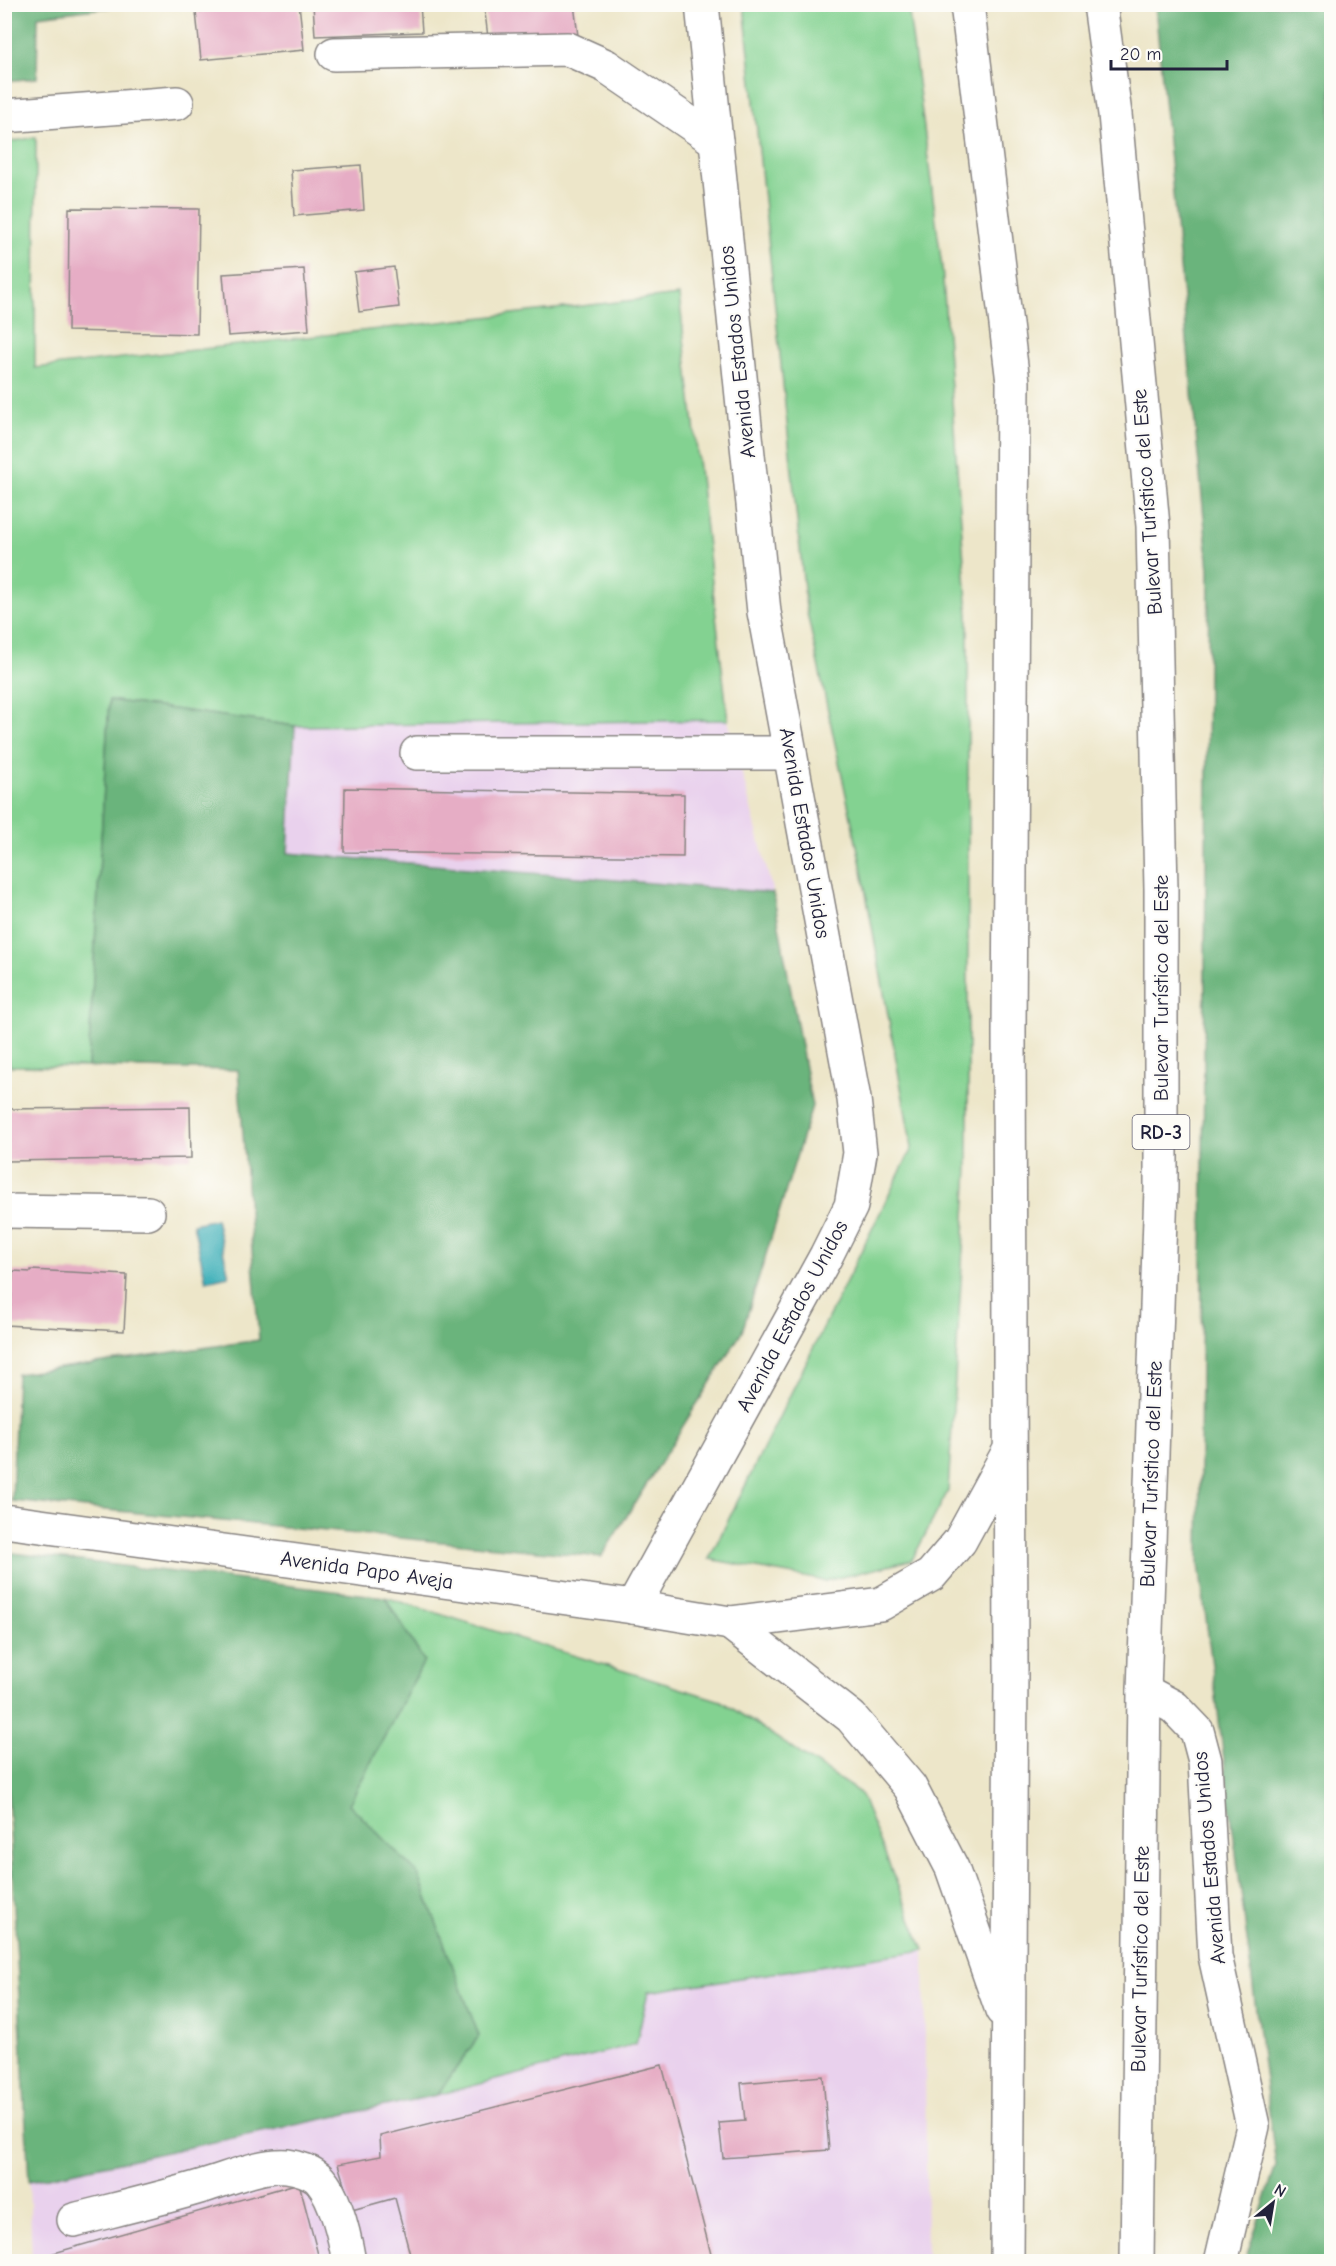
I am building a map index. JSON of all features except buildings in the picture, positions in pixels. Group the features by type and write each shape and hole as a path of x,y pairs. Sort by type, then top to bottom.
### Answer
{"main road":[{"name":"Avenida Estados Unidos","path":"633,1607 826,1256 851,1206 860,1153 854,1099 764,612 702,4"},
{"path":"967,4 1013,382 1010,1010 1010,2032 1007,2262"},
{"name":"Bulevar Turístico del Este","path":"1100,4 1115,114 1152,526 1161,889 1161,1188 1144,1691 1137,2262"},
{"path":"334,54 568,49 606,66 716,141"},
{"path":"4,116 177,103"},
{"path":"417,753 790,753"},
{"path":"4,1211 148,1213"},
{"path":"730,1623 880,1604 930,1575 960,1541 1010,1449"},
{"name":"Avenida Papo Aveja","path":"4,1521 633,1607 730,1623"},
{"path":"730,1623 851,1717 910,1787 952,1868 1010,2032"},
{"name":"Avenida Estados Unidos","path":"1144,1691 1173,1707 1197,1731 1205,1761 1215,1956 1253,2126 1221,2262"},
{"path":"74,2220 250,2171 285,2166 303,2169 320,2179 334,2207 344,2236 349,2262"}],"shaded area":[{"path":"728,720 773,893 288,853 295,726"},
{"path":"924,1950 927,2261 32,2261 29,2181 437,2095 635,2045 648,1992"}],"green space":[{"path":"4,5 129,5 38,16 37,78 5,81"},
{"path":"744,5 908,5 942,267 968,615 968,1169 948,1491 912,1560 825,1581 709,1559 912,1148 860,860 806,608"},
{"path":"1155,5 1331,5 1331,2261 1245,2261 1276,2166 1199,1564 1209,570"},
{"path":"36,137 35,368 679,295 728,720 295,726 109,700 88,1067 10,1066 5,1048 4,143"},
{"path":"109,700 295,726 288,853 773,893 812,1106 742,1332 601,1557 12,1501 17,1374 259,1340 238,1070 88,1067"},
{"path":"5,1552 385,1597 424,1661 349,1804 418,1874 479,2036 437,2095 29,2181 5,1739"},
{"path":"385,1597 721,1701 860,1793 924,1950 648,1992 636,2044 437,2095 479,2036 349,1804 424,1661"}],"water":[{"path":"216,1219 229,1276 206,1281 193,1224"}]}
